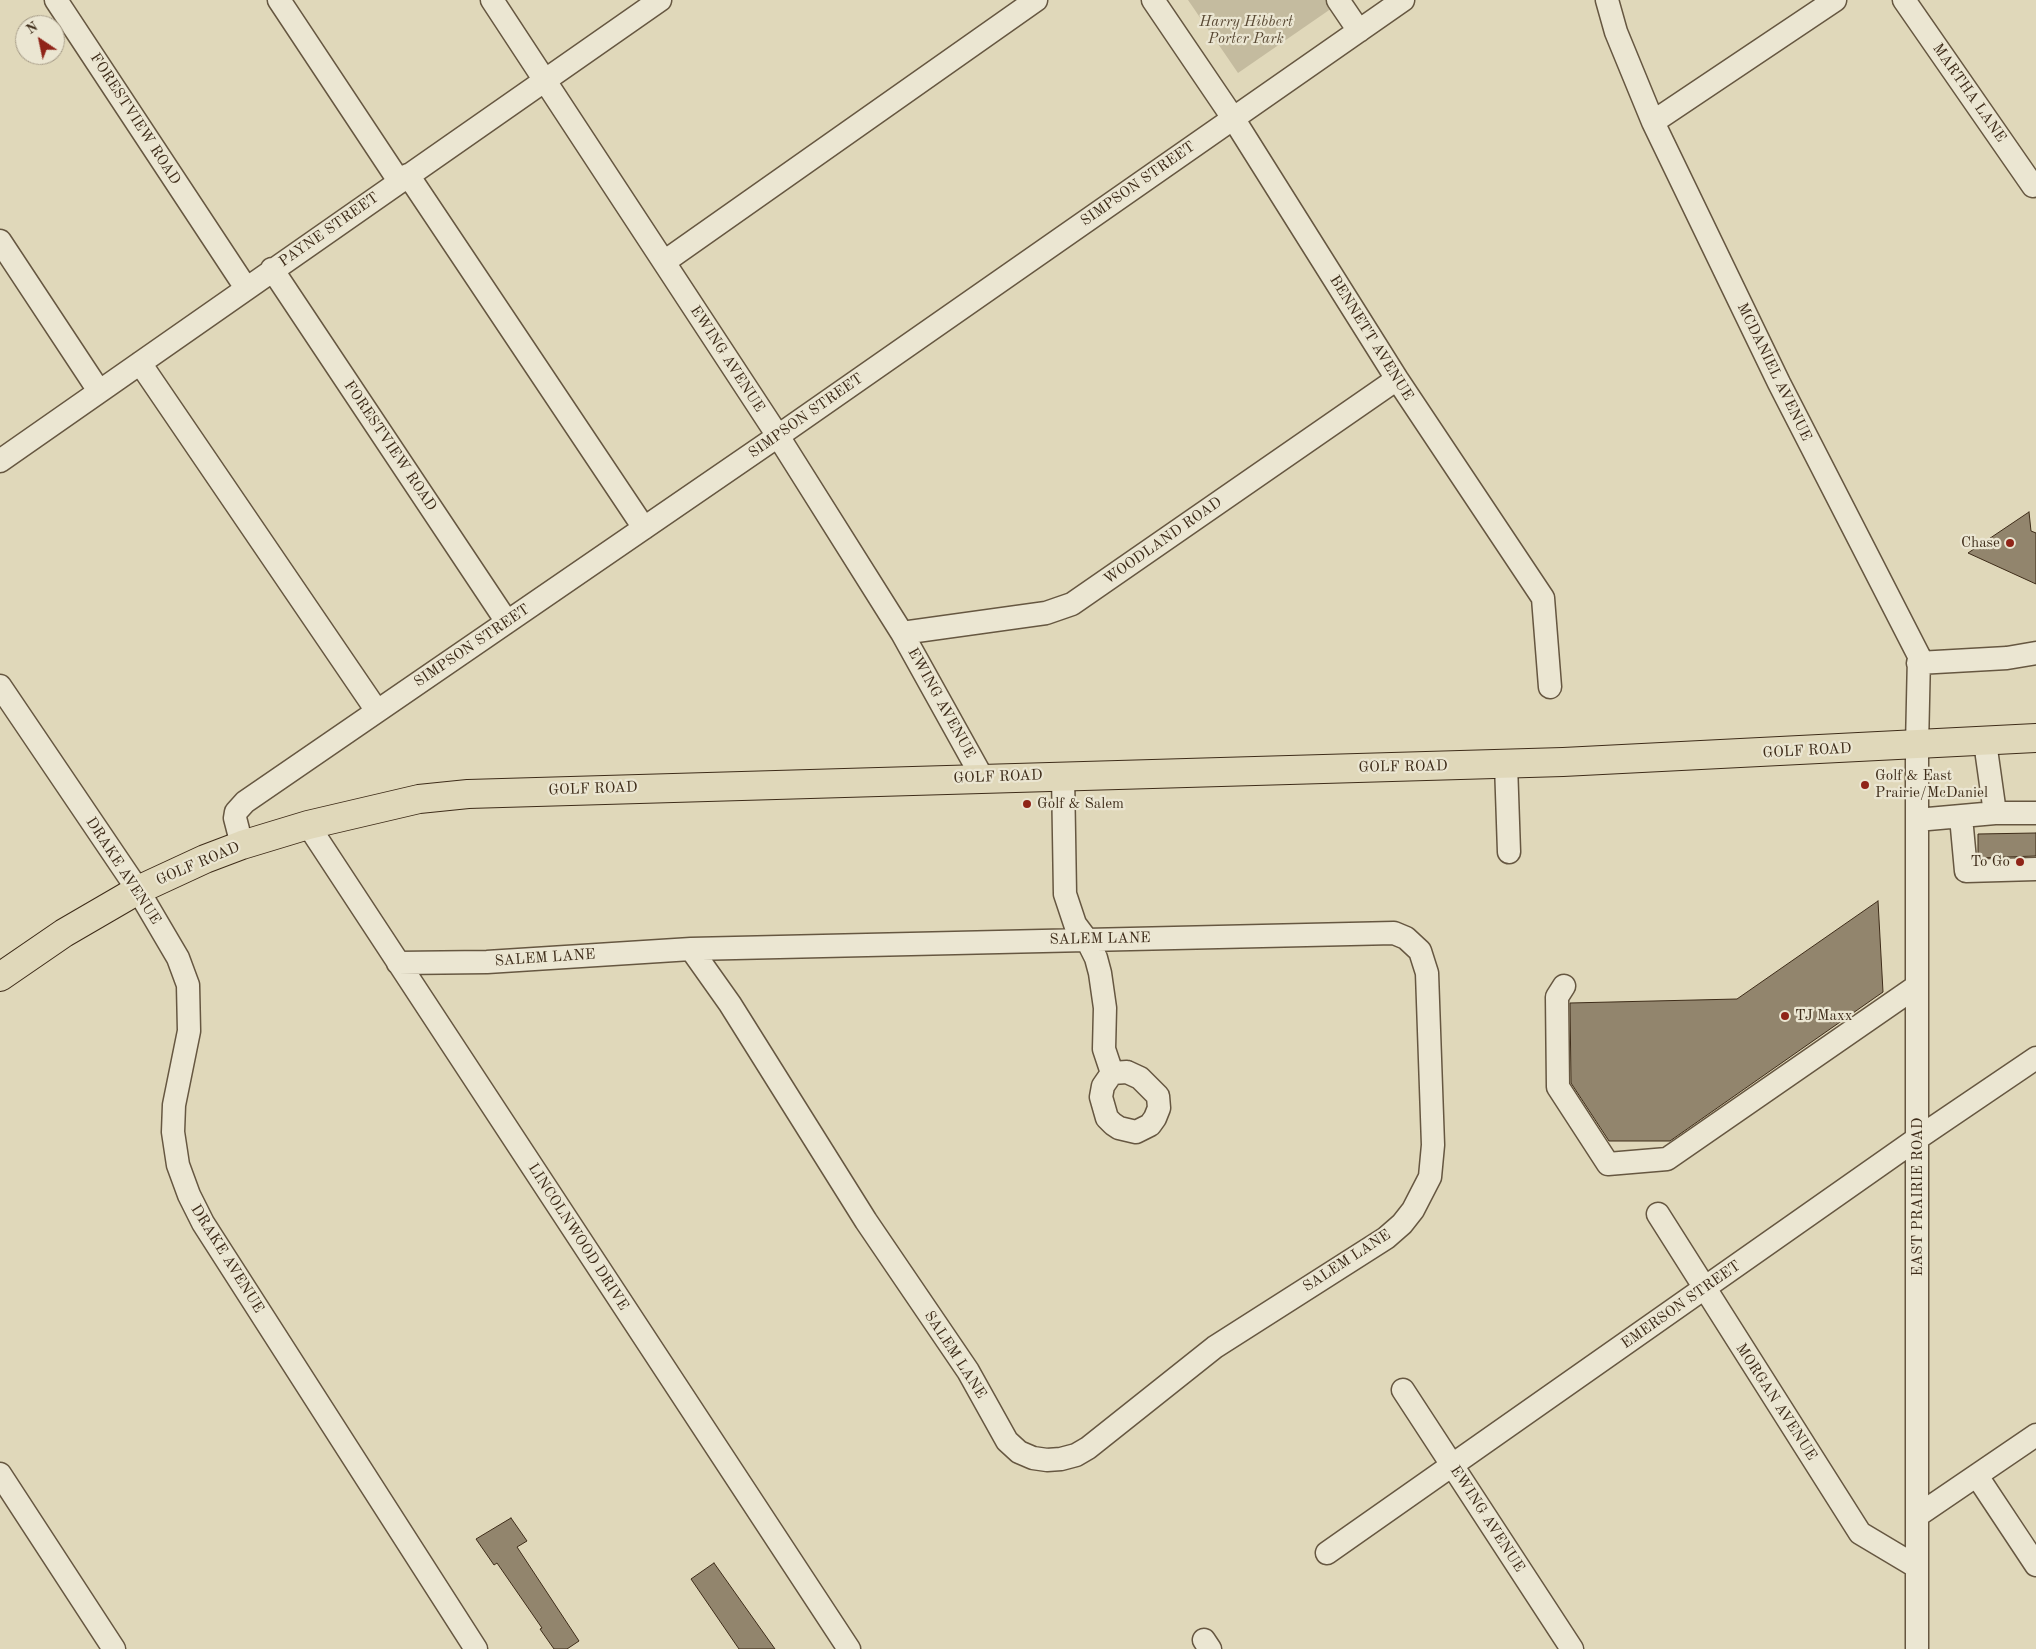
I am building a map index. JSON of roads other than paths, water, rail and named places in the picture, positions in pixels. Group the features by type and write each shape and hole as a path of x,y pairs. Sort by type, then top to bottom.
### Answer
{"main road":[{"name":"GOLF ROAD","path":"0,977 64,933 138,890 205,859 242,845 308,825 420,800 468,794 982,777 1506,764 2035,739"}],"street":[{"name":"FORESTVIEW ROAD","path":"56,0 246,288"},
{"path":"279,0 404,178 644,528"},
{"name":"EWING AVENUE","path":"492,0 778,436 902,633 982,777"},
{"name":"PAYNE STREET","path":"0,461 660,0"},
{"path":"664,262 1036,0"},
{"name":"BENNETT AVENUE","path":"1153,0 1233,118 1397,379 1543,598 1550,688"},
{"path":"1338,0 1359,31"},
{"name":"SIMPSON STREET","path":"242,845 235,818 245,802 778,436 1403,0"},
{"name":"MCDANIEL AVENUE","path":"1607,0 1616,32 1653,122 1779,383 1918,656 1916,746"},
{"path":"1653,122 1835,0"},
{"name":"MARTHA LANE","path":"1904,0 2033,186"},
{"path":"0,241 99,391"},
{"name":"FORESTVIEW ROAD","path":"272,270 507,622"},
{"path":"140,363 376,711"},
{"name":"WOODLAND ROAD","path":"902,633 1046,613 1072,604 1397,379"},
{"path":"1918,663 2006,658 2036,652"},
{"name":"DRAKE AVENUE","path":"0,686 138,890 178,958 188,985 189,1031 174,1105 173,1132 178,1165 189,1195 203,1223 476,1649"},
{"path":"1985,742 1994,814"},
{"name":"EAST PRAIRIE ROAD","path":"1916,746 1918,1138 1917,1649"},
{"path":"1506,764 1509,852"},
{"path":"1063,775 1065,894 1075,924 1087,940 1096,958 1105,1008 1104,1049 1112,1073"},
{"path":"1917,820 2036,813"},
{"path":"1961,816 1966,871 2036,869"},
{"name":"LINCOLNWOOD DRIVE","path":"308,825 849,1649"},
{"name":"SALEM LANE","path":"398,963 487,962 691,949 1394,933 1406,938 1420,950 1427,973 1432,1162 1430,1177 1413,1210 1402,1224 1386,1238 1214,1347 1088,1448 1076,1455 1047,1460 1019,1452 1007,1441 968,1371 866,1221 730,1004 691,949"},
{"path":"1564,986 1557,997 1558,1087 1608,1164 1667,1159 1917,986"},
{"name":"EMERSON STREET","path":"1327,1553 1918,1138 2036,1058"},
{"name":"MORGAN AVENUE","path":"1658,1214 1703,1289 1860,1533 1917,1567"},
{"name":"EWING AVENUE","path":"1403,1390 1572,1649"},
{"path":"1917,1516 2036,1435"},
{"path":"0,1474 114,1649"},
{"path":"1977,1476 2036,1566"}],"place":[{"name":"Chase","path":"2010,543"},
{"name":"Golf & East Prairie/McDaniel","path":"1865,785"},
{"name":"Golf & Salem","path":"1027,804"},
{"name":"To Go","path":"2020,862"},
{"name":"TJ Maxx","path":"1785,1016"}],"park label":[{"name":"Harry Hibbert Porter Park","path":"1246,30"}]}
